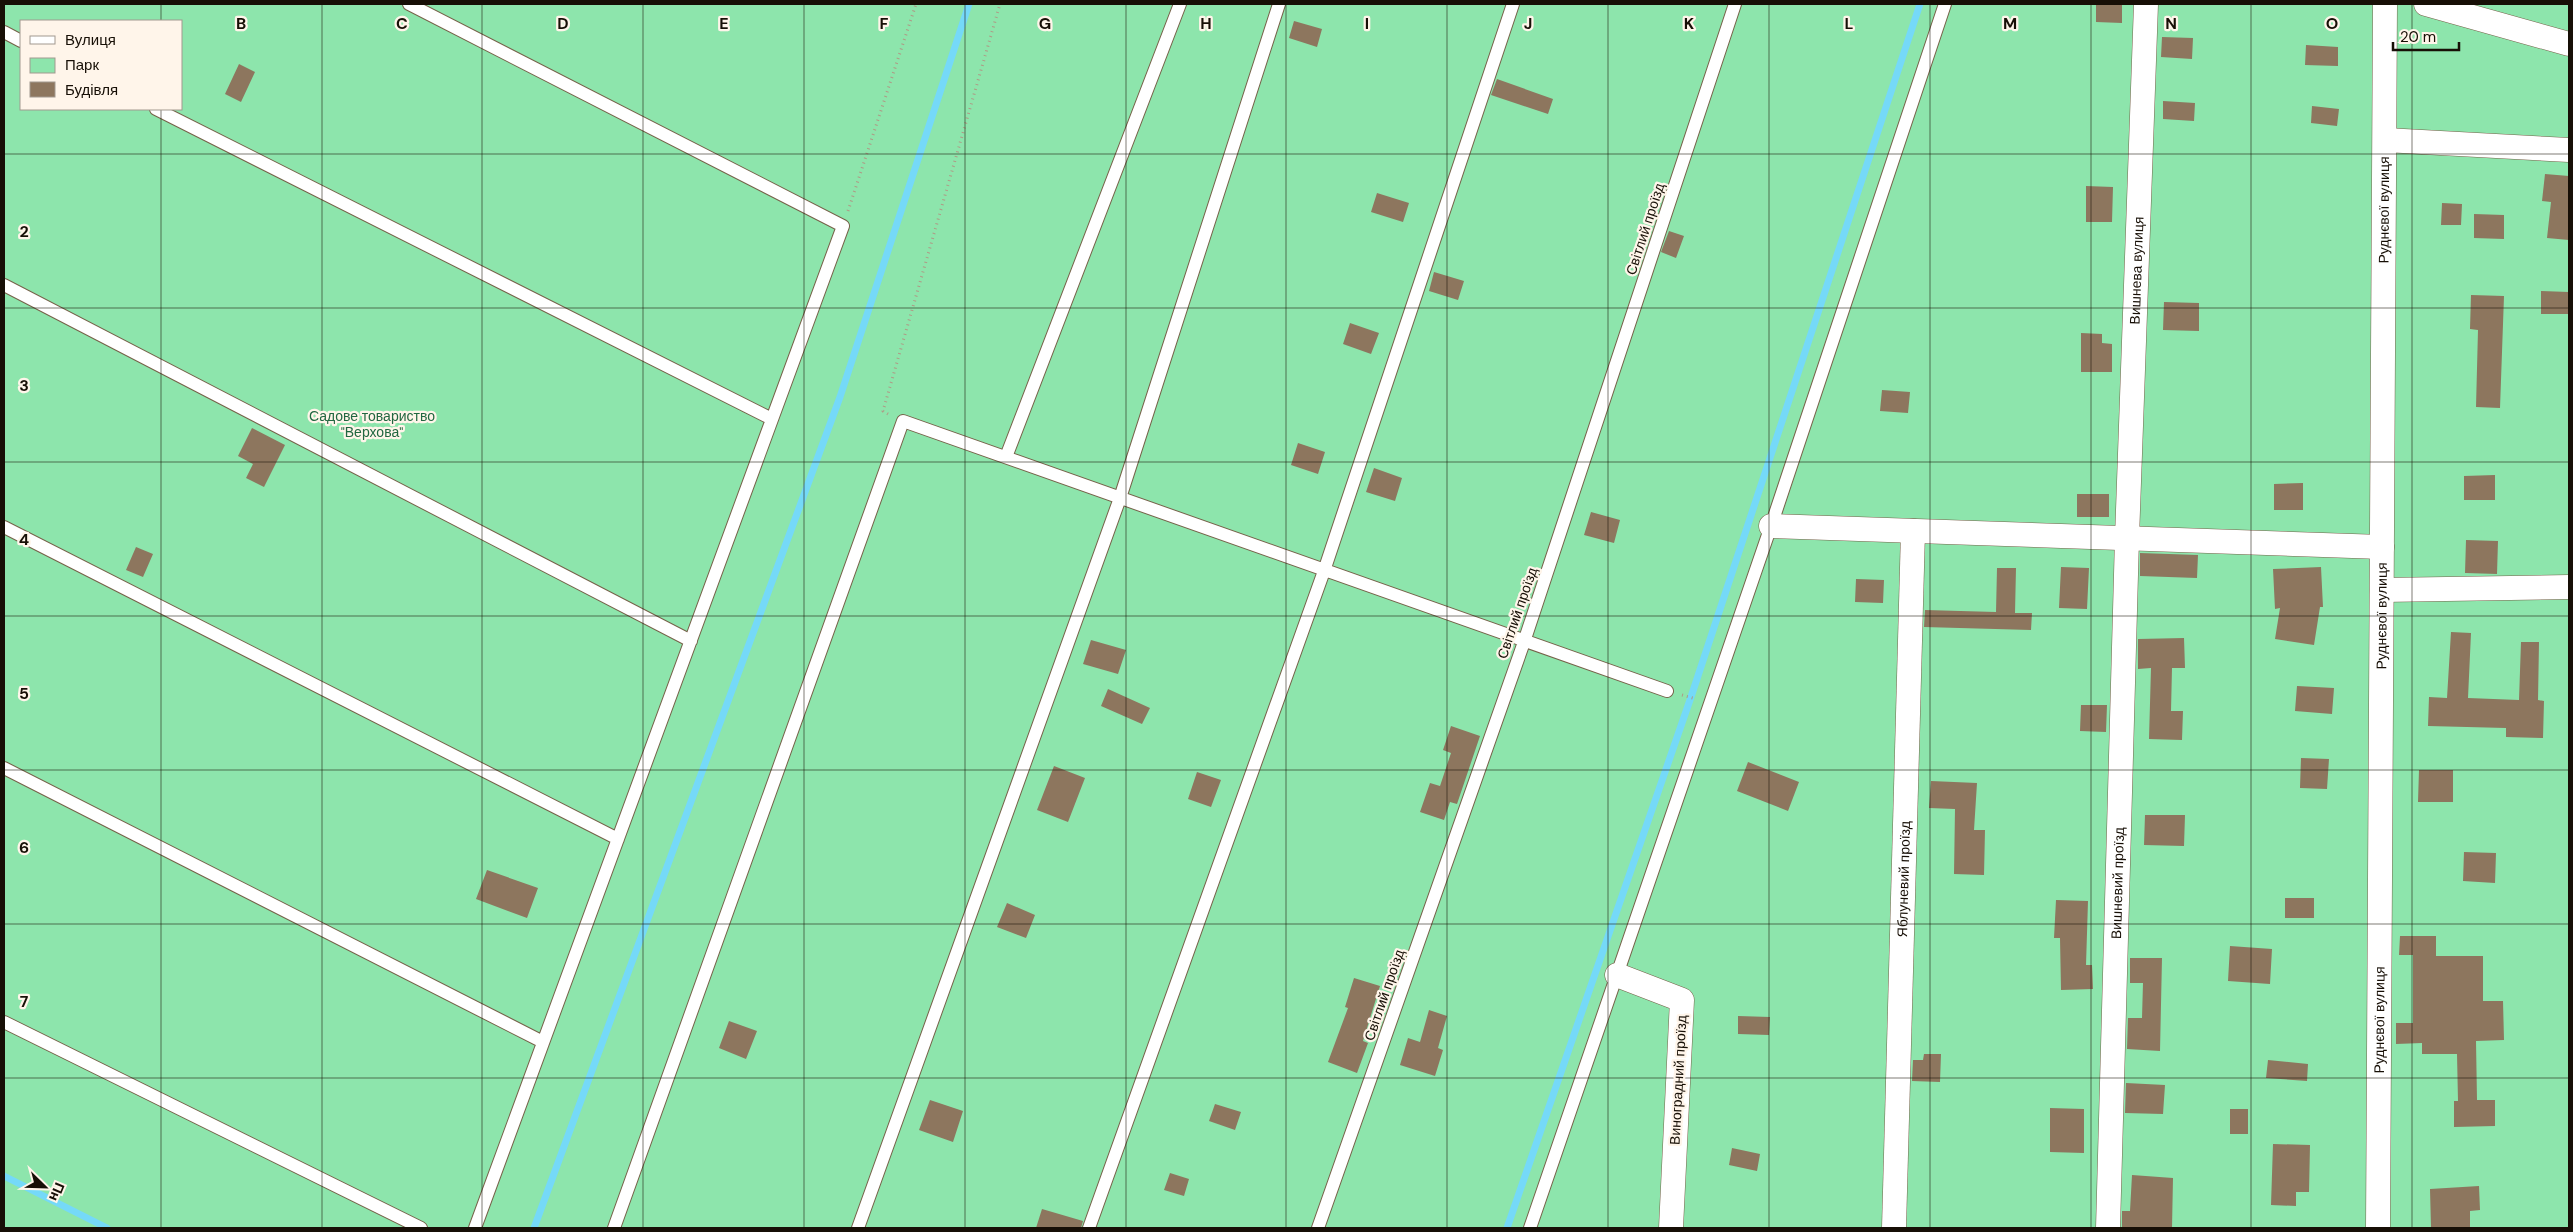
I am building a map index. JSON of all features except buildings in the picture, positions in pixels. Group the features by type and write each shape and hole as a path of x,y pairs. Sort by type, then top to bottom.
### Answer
{"street":[{"name":"Вишнева вулиця","path":"2127,538 2146,4"},
{"name":"Руднєвої вулиця","path":"2378,1228 2385,4"},
{"path":"2426,4 2569,44"},
{"path":"2385,140 2569,150"},
{"path":"1771,526 2382,547"},
{"name":"Яблуневий проїзд","path":"1894,1228 1913,531"},
{"name":"Вишневий проїзд","path":"2108,1228 2127,538"},
{"path":"2382,590 2569,587"},
{"name":"Виноградний проїзд","path":"1617,976 1682,1000 1671,1228"}],"lane":[{"path":"409,4 843,226 475,1228"},
{"path":"1006,457 1180,4"},
{"path":"858,1228 1120,498 1279,4"},
{"path":"1089,1228 1324,570 1513,4"},
{"name":"Світлий проїзд","path":"1318,1228 1524,642 1735,4"},
{"path":"1530,1228 1771,526 1945,4"},
{"path":"4,32 20,40"},
{"path":"158,110 772,419"},
{"path":"4,285 691,641"},
{"path":"614,1228 903,421 1667,691"},
{"path":"4,527 618,839"},
{"path":"4,768 543,1042"},
{"path":"4,1022 421,1228"}],"path":[{"path":"843,226 916,4"},
{"path":"903,421 883,412 1000,4"},
{"path":"1667,691 1710,703"}],"green space":[{"name":"Садове товариство \"Верхова\"","path":"4,4 2569,4 2569,1228 4,1228"}],"waterway":[{"path":"534,1228 840,397 969,4"},
{"path":"1507,1228 1691,697 1920,4"},
{"path":"4,1176 107,1228"}]}
